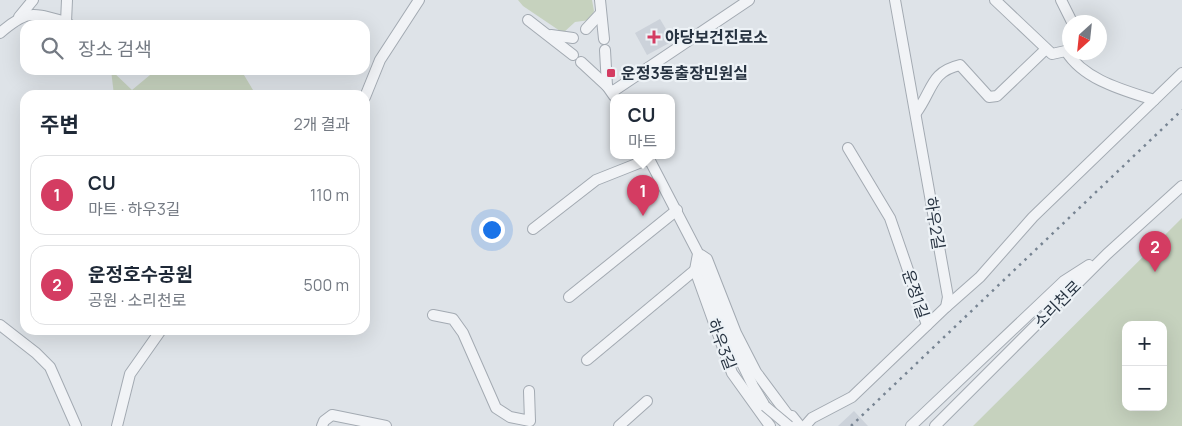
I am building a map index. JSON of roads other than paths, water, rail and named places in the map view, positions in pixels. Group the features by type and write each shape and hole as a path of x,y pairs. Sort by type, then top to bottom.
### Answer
{"street":[{"path":"0,33 19,17 33,0"},
{"path":"67,0 68,20"},
{"path":"368,90 380,60 419,0"},
{"path":"600,0 604,39"},
{"path":"611,92 748,0"},
{"name":"하우2길","path":"895,0 948,297 946,307"},
{"path":"994,0 1052,54 1062,52"},
{"path":"1061,0 1068,15"},
{"path":"586,29 601,13"},
{"path":"19,17 38,14 58,20"},
{"path":"528,20 573,54"},
{"path":"550,35 572,38"},
{"path":"916,113 925,101 939,73 946,68 960,65 989,97 997,96 1046,48"},
{"path":"605,50 611,92"},
{"path":"1073,60 1097,79 1116,88 1154,100"},
{"path":"582,62 611,92"},
{"path":"927,326 980,276 1033,217 1182,73"},
{"name":"운정1길","path":"809,422 852,397 927,326 890,218 848,148"},
{"path":"534,229 596,180 643,159"},
{"name":"하우3길","path":"649,159 698,253 707,259 736,333 756,372 793,421"},
{"name":"소리천로","path":"935,426 1106,254 1182,186"},
{"path":"569,297 677,210"},
{"path":"698,253 721,320 752,386 765,406 782,426"},
{"name":"하우3길","path":"698,253 695,270 732,372 771,426"},
{"path":"911,426 1064,281 1106,254"},
{"path":"587,360 695,270"},
{"path":"433,314 453,319 463,333 496,408 510,417 533,424 529,391"},
{"path":"0,325 36,353 50,367 76,426"},
{"path":"116,424 130,374 157,335"},
{"path":"619,426 647,401"},
{"path":"765,406 793,421"},
{"path":"322,426 324,421 332,415 386,426"},
{"path":"771,426 779,417 793,421 809,422"}],"railway":[{"path":"851,426 1182,110"}],"place":[{"name":"야당보건진료소","path":"654,37"},
{"name":"운정3동출장민원실","path":"611,73"},
{"name":"CU","path":"643,216"},
{"name":"운정호수공원","path":"1155,272"}]}
